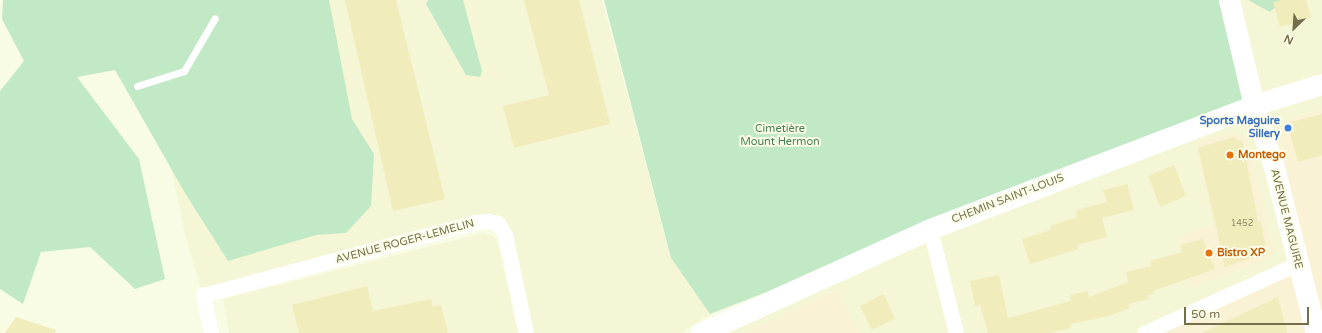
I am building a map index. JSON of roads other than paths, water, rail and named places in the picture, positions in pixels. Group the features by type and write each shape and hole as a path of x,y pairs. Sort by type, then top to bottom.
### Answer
{"street":[{"name":"AVENUE MAGUIRE","path":"1229,0 1254,105 1274,171 1316,333"},
{"name":"CHEMIN SAINT-LOUIS","path":"701,333 930,229 1254,105 1322,84"},
{"name":"AVENUE ROGER-LEMELIN","path":"211,333 203,295 474,222 488,221 498,223 505,234 526,333"},
{"path":"930,229 956,333"},
{"path":"1144,333 1297,264"}],"lane":[{"path":"137,86 184,71 215,18"}],"place":[{"name":"Sports Maguire Sillery","path":"1288,128"},
{"name":"Montego","path":"1230,155"},
{"name":"Bistro XP","path":"1209,253"}],"park label":[{"name":"Cimetière Mount Hermon","path":"780,136"}]}
